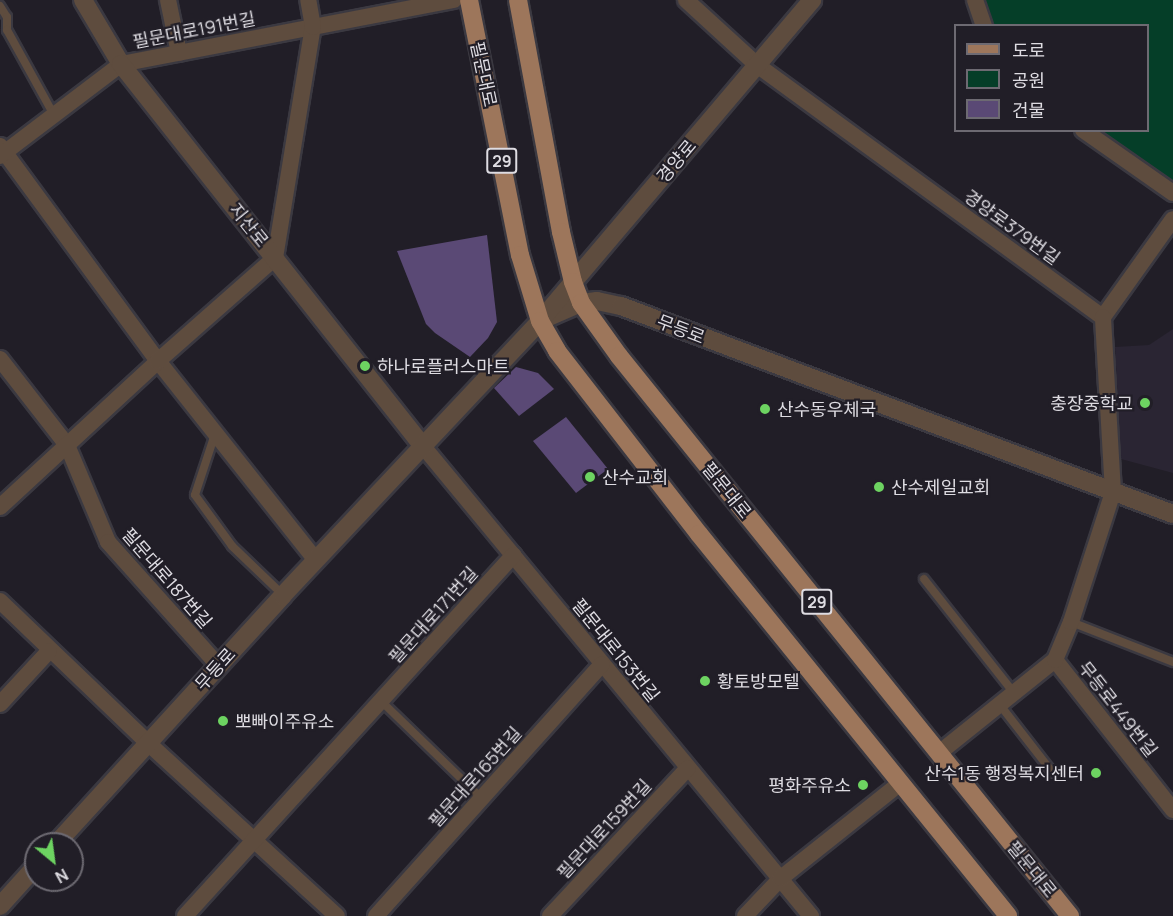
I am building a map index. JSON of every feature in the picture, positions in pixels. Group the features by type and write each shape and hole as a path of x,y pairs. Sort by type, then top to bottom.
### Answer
{"main road":[{"name":"필문대로","path":"469,0 520,255 540,321 557,351 899,784 1008,916"},
{"name":"필문대로","path":"518,0 573,282 581,303 619,356 1070,916"}],"street":[{"name":"지산로","path":"83,0 121,64 422,445"},
{"path":"168,0 179,52"},
{"path":"0,507 158,361 275,258 314,27 308,0"},
{"name":"필문대로191번길","path":"158,361 1,152 121,64 454,0"},
{"name":"경양로379번길","path":"686,0 757,64 1103,317"},
{"name":"경양로","path":"540,321 812,0"},
{"path":"975,0 983,24"},
{"path":"1086,132 1173,193"},
{"path":"1113,492 1103,317 1173,219"},
{"name":"무등로","path":"67,832 218,665 540,321 581,303 597,301 621,306 1173,514"},
{"path":"0,359 67,445"},
{"path":"158,361 316,560"},
{"name":"필문대로187번길","path":"67,445 108,542 218,665"},
{"name":"필문대로153번길","path":"422,445 811,916"},
{"name":"무등로449번길","path":"939,753 1055,660 1071,622 1113,492"},
{"name":"필문대로171번길","path":"185,916 256,841 514,555"},
{"path":"0,601 148,743 336,916"},
{"path":"0,704 50,651"},
{"name":"무등로449번길","path":"1055,660 1173,810"},
{"name":"필문대로165번길","path":"376,916 602,664"},
{"name":"필문대로159번길","path":"550,916 688,768"},
{"path":"745,916 781,878 899,784"},
{"path":"0,906 24,879"}],"lane":[{"path":"0,6 7,18 7,30 54,115"},
{"path":"215,434 195,495 232,546 283,595"},
{"path":"924,579 1014,693"},
{"name":"무등로449번길","path":"1071,622 1173,662"},
{"path":"381,701 481,798"},
{"path":"1000,705 1053,773"}],"shaded area":[{"name":"충장중학교","path":"1173,329 1173,473 1121,459 1115,347 1149,345"}],"green space":[{"path":"984,0 1173,0 1173,184 1092,132 1149,132 1149,24 988,24"}],"building":[{"path":"487,235 497,322 488,338 470,357 435,333 426,324 397,251"},
{"path":"516,367 538,373 554,389 519,416 494,388"},
{"path":"566,417 608,469 576,493 533,441"}],"place":[{"name":"하나로플러스마트","path":"365,366"},
{"name":"충장중학교","path":"1145,403"},
{"name":"산수동우체국","path":"765,409"},
{"name":"산수교회","path":"590,477"},
{"name":"산수제일교회","path":"879,487"},
{"name":"황토방모텔","path":"705,681"},
{"name":"뽀빠이주유소","path":"223,721"},
{"name":"산수1동 행정복지센터","path":"1096,773"},
{"name":"평화주유소","path":"863,785"}]}
